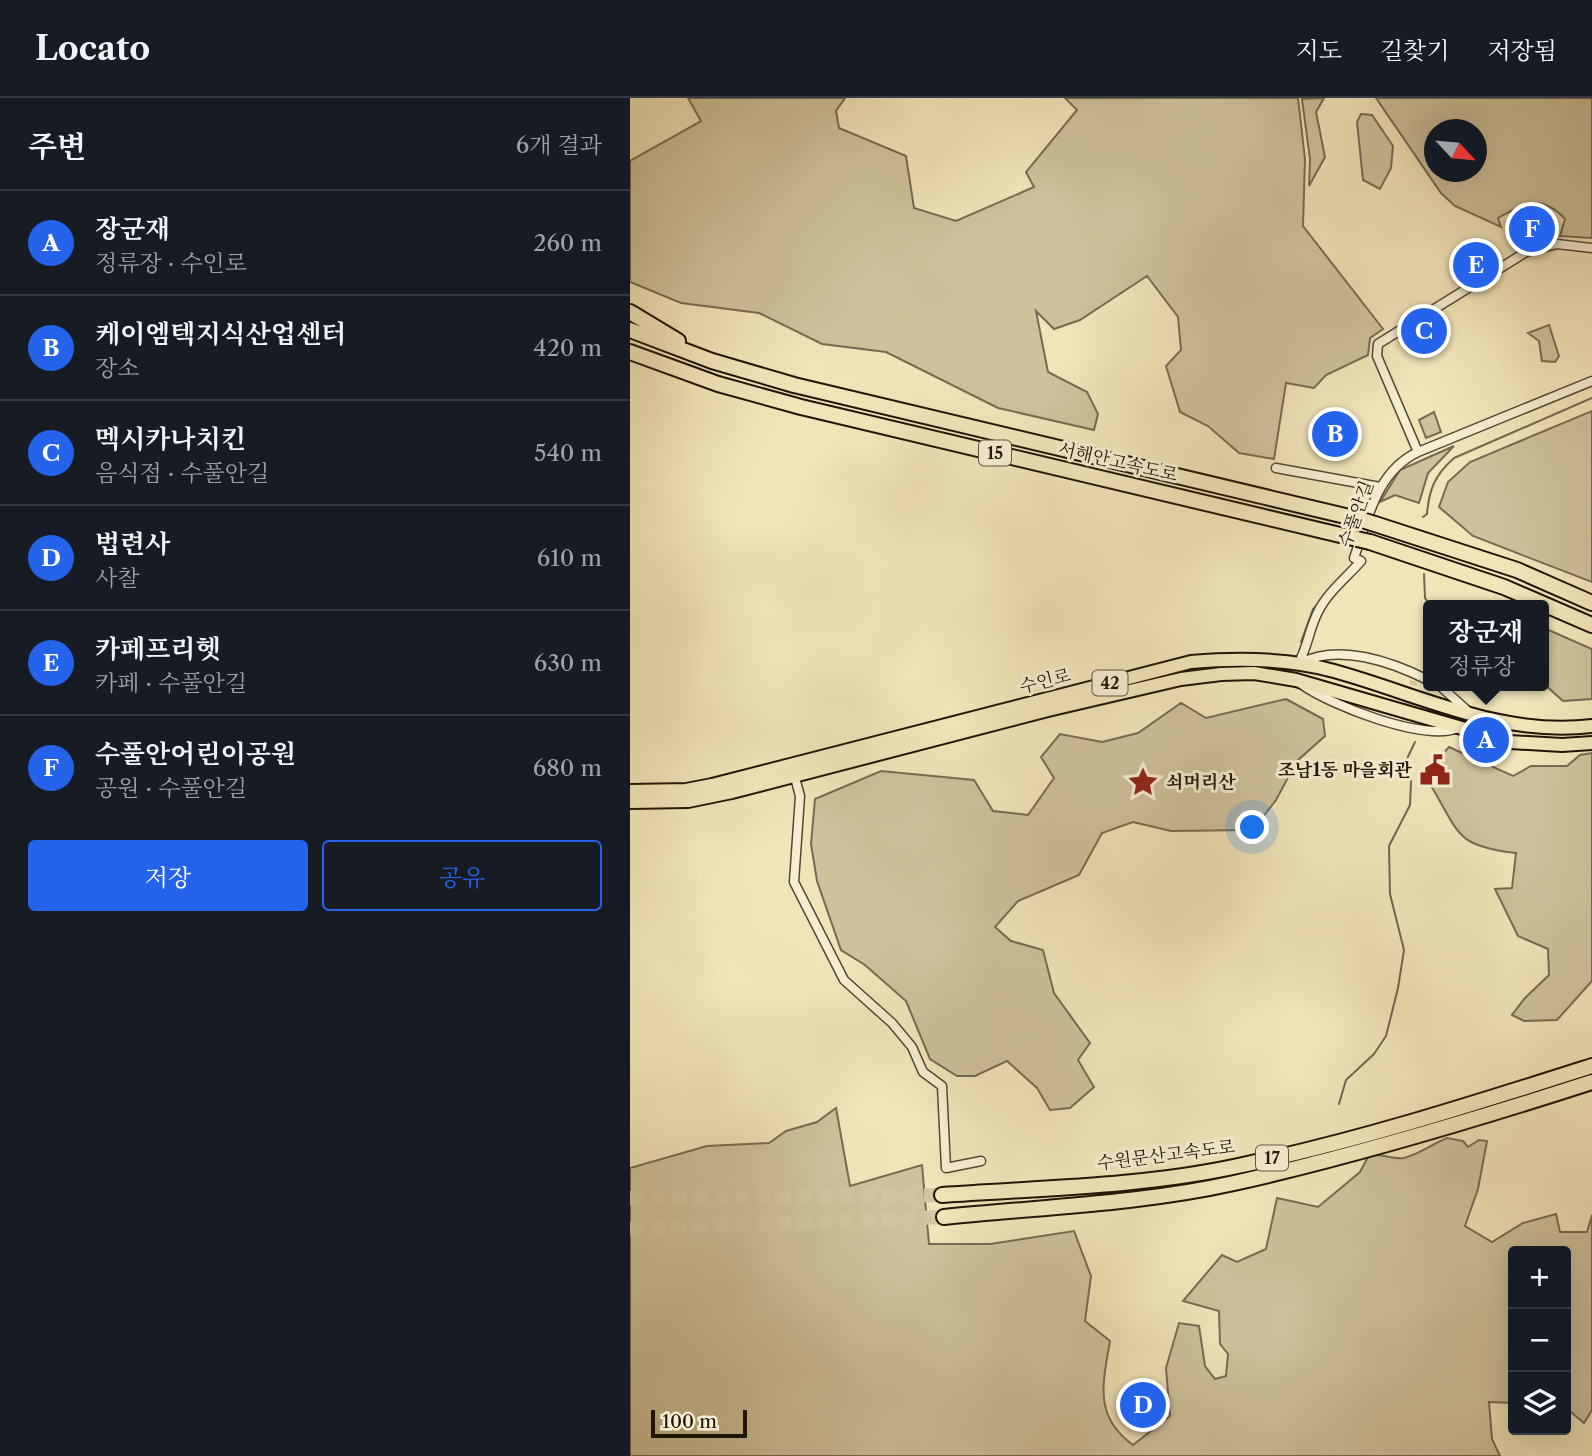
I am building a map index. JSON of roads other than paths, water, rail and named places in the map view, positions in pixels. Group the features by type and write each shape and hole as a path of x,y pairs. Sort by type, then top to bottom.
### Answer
{"highway":[{"path":"630,312 712,361"},
{"name":"서해안고속도로","path":"630,330 712,361 794,385 1368,522 1517,570 1592,603"},
{"name":"서해안고속도로","path":"632,353 718,384 802,407 1363,541 1504,587 1534,600"},
{"name":"서해안고속도로","path":"1549,606 1592,625"},
{"name":"수원문산고속도로","path":"942,1195 1148,1181 1238,1166 1444,1113 1592,1066"},
{"name":"수원문산고속도로","path":"944,1217 1129,1198 1232,1184 1452,1127 1592,1082"}],"main road":[{"name":"수인로","path":"630,802 688,800 1191,662 1225,659 1298,664 1334,671 1472,716 1542,729 1592,726"},
{"name":"수인로","path":"630,791 686,790 793,770 1181,679 1254,673 1296,680 1510,742 1562,745 1592,743"}],"street":[{"path":"1418,452 1377,356 1378,344 1525,252 1543,246 1564,244 1592,248"},
{"name":"수풀안길","path":"1298,664 1306,651 1309,632 1319,610 1361,561 1354,558 1380,487 1393,468 1418,452 1592,381"},
{"path":"1276,468 1380,487"},
{"path":"1298,664 1324,654 1378,660 1423,679"},
{"path":"1296,680 1318,696 1337,705 1446,732 1458,727"},
{"path":"1445,691 1472,716"},
{"path":"793,770 800,796 794,883 844,980 892,1023 912,1047 923,1072 942,1086 946,1168 981,1161"}],"waterway":[{"path":"1423,517 1427,514 1434,483 1454,458 1592,398"},
{"path":"1346,571 1351,566"},
{"path":"1424,574 1426,600"},
{"path":"1301,642 1313,609 1320,602"},
{"path":"1339,1104 1346,1080 1374,1054 1386,1036 1398,988 1404,950 1390,894 1389,846 1410,805 1411,781 1404,765 1415,742"}],"tunnel":[{"path":"1404,720 1414,681"},
{"path":"630,1198 942,1195"},
{"path":"630,1229 944,1217"}],"place":[{"name":"수풀안어린이공원","path":"1532,229"},
{"name":"카페프리헷","path":"1476,265"},
{"name":"멕시카나치킨","path":"1424,331"},
{"name":"케이엠텍지식산업센터","path":"1335,434"},
{"name":"장군재","path":"1486,740"},
{"name":"조남1동 마을회관","path":"1435,770"},
{"name":"쇠머리산","path":"1143,782"},
{"name":"법련사","path":"1143,1405"}]}
